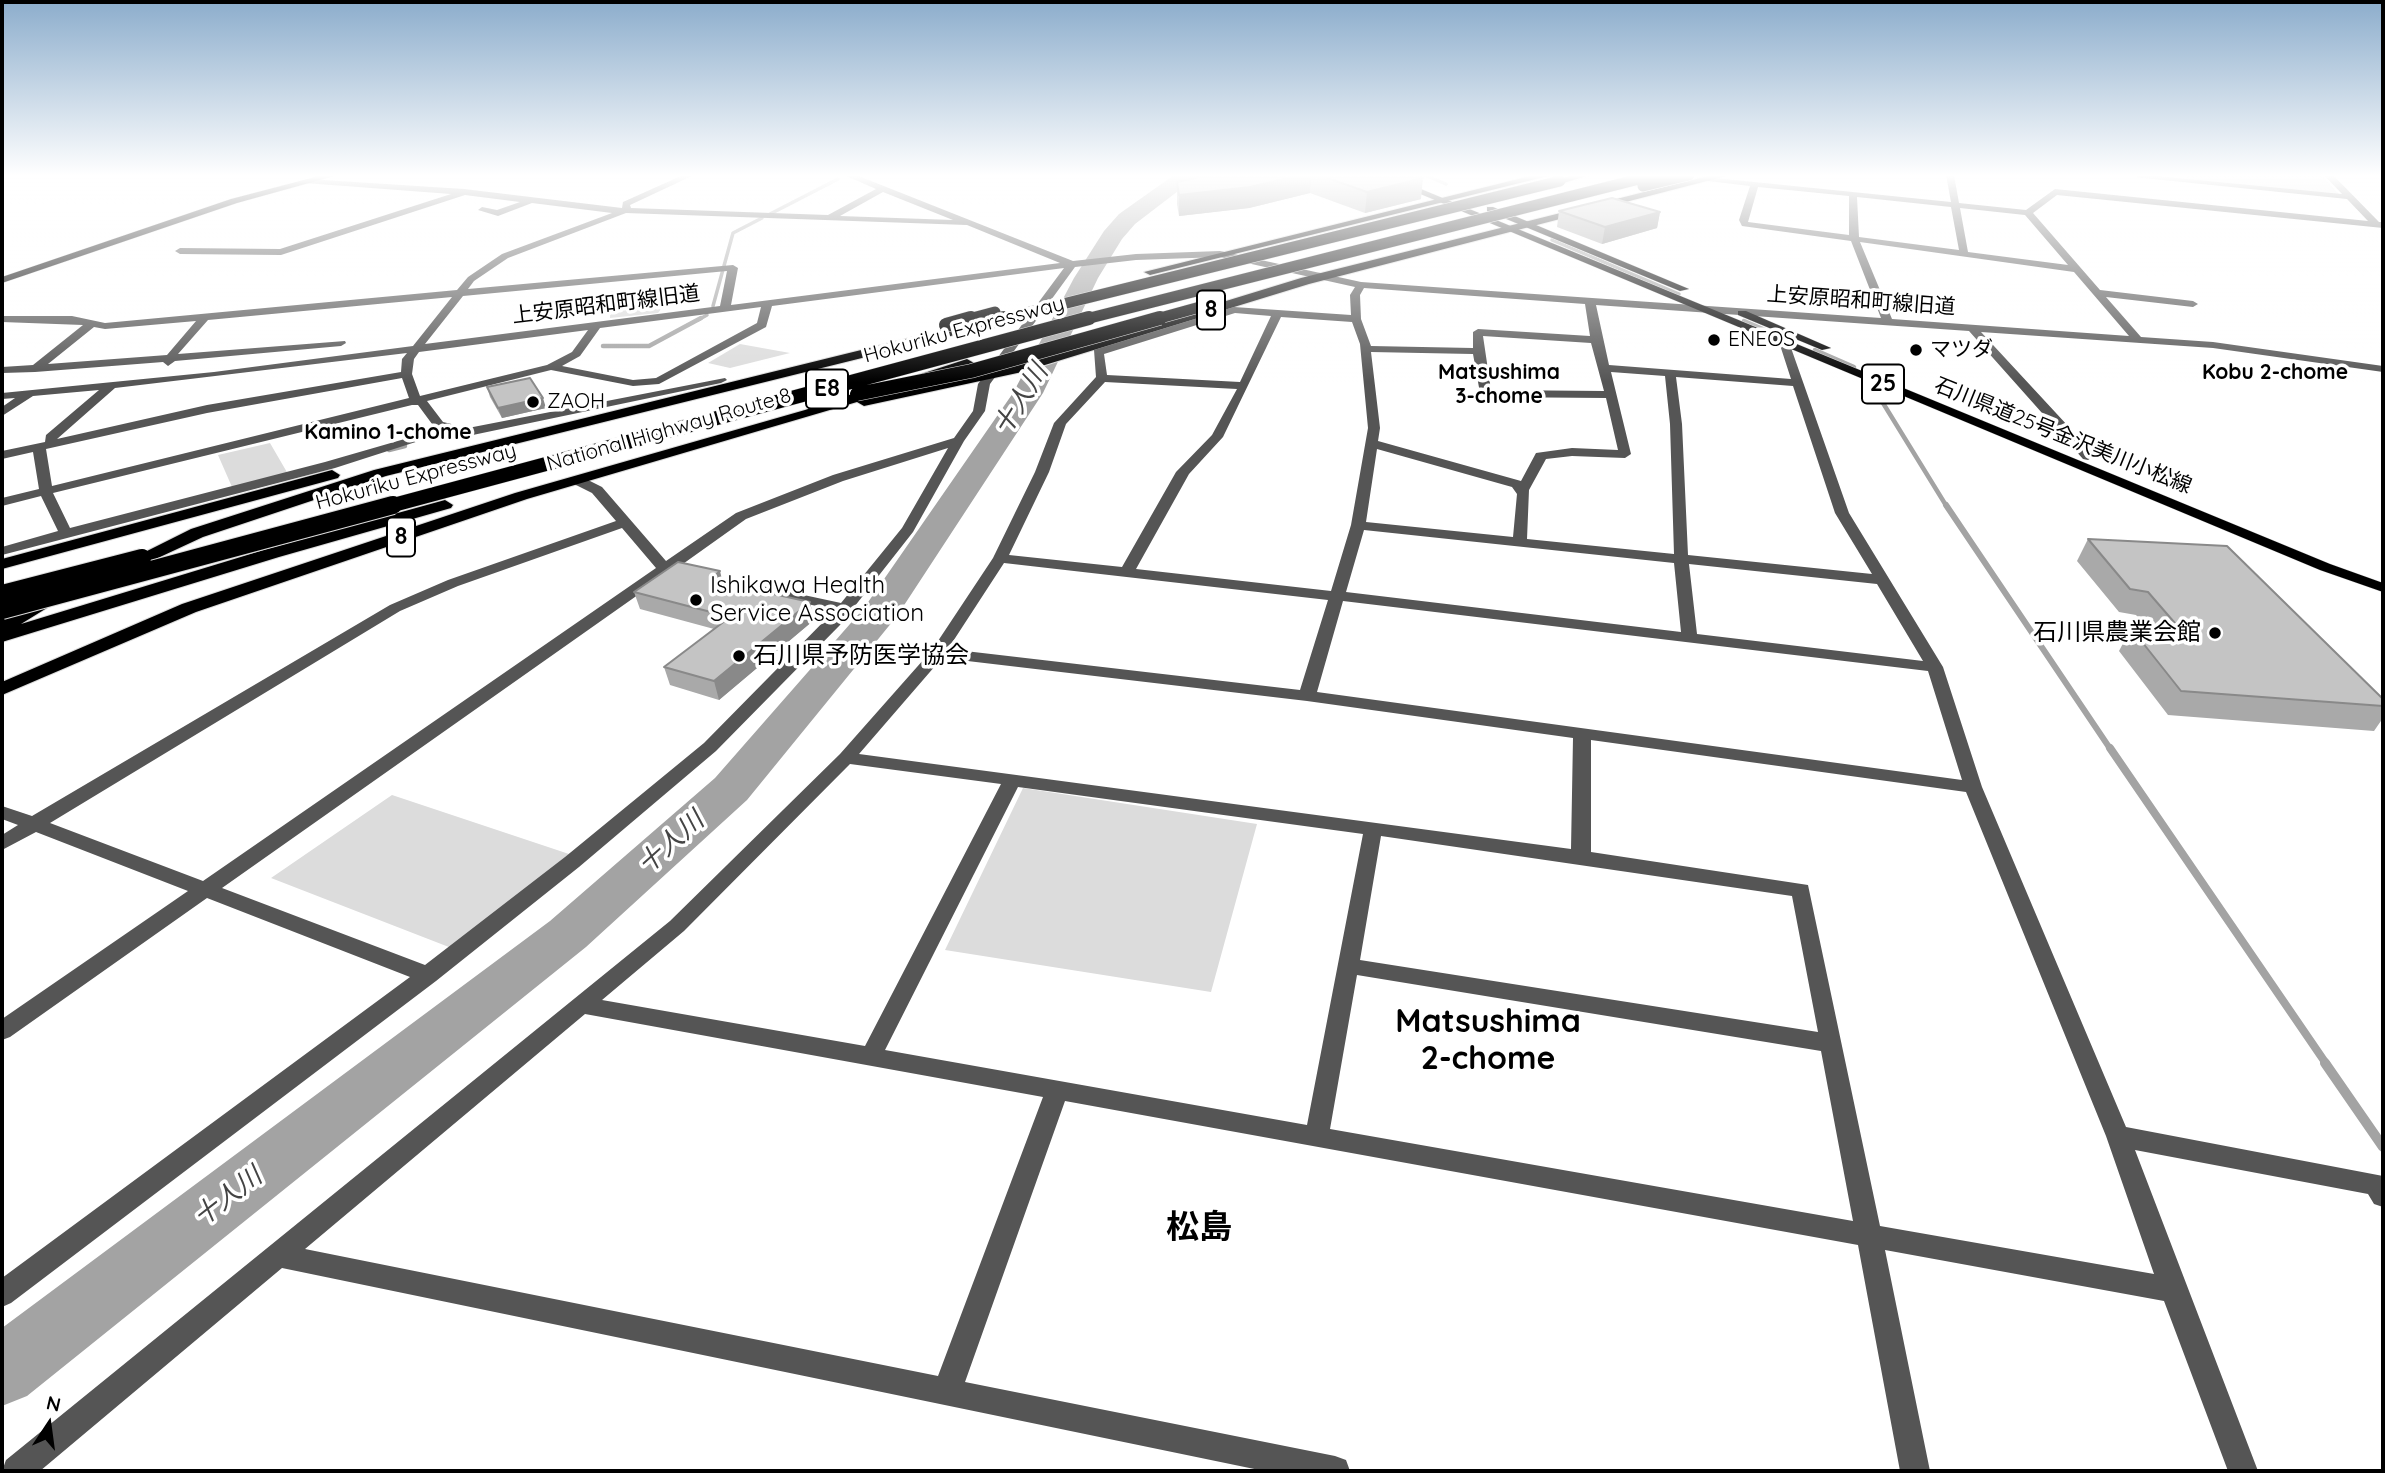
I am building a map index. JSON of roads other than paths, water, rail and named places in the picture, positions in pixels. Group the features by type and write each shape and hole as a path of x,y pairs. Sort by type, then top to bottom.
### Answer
{"highway":[{"path":"2,564 405,454 946,325 1262,244"},
{"name":"National Highway Route 8","path":"2,626 197,533 380,473 983,324 1293,244"},
{"name":"Hokuriku Expressway","path":"2,594 1190,281 1341,244"},
{"name":"Hokuriku Expressway","path":"2,610 1252,275 1378,244"},
{"name":"National Highway Route 8","path":"2,689 189,608 521,496 810,413 967,363 1416,244"},
{"name":"8","path":"810,413 1094,350 1295,284 1450,244"},
{"path":"2,636 445,505 822,402 971,371 1200,307 1295,284"},
{"path":"380,473 610,407"},
{"path":"159,588 521,496"}],"main road":[{"path":"2,280 108,244"},
{"name":"石川県道25号金沢美川小松線","path":"1543,244 2325,567"},
{"name":"石川県道25号金沢美川小松線","path":"1574,244 2383,576"}],"street":[{"path":"180,251 281,252 306,244"},
{"path":"405,454 437,435 437,431 416,402 406,374 408,359 414,349 471,279 505,256 538,244"},
{"path":"2,1294 428,975 572,862 710,747 845,608 908,529 958,441 979,411 984,384 1072,264 1020,244"},
{"path":"1856,244 1888,322"},
{"path":"1893,244 2076,269"},
{"path":"1962,244 1964,254"},
{"path":"2054,244 2138,340"},
{"name":"上安原昭和町線旧道","path":"2,396 197,377 1119,258 1220,254 1361,285 2138,340 2273,352 2383,369"},
{"path":"2,319 72,319 105,326 733,268 725,309"},
{"path":"1307,696 1358,524 1374,428 1365,349 1356,319 1355,295 1361,285"},
{"path":"2097,293 2193,304"},
{"path":"1520,542 1522,491 1541,456 1572,452 1625,454 1595,340 1590,300"},
{"path":"551,367 633,383 659,381 762,325 767,304"},
{"path":"1102,378 1094,350 1234,310 1356,319"},
{"path":"1127,572 1183,472 1217,437 1277,313"},
{"path":"156,380 176,349 205,317"},
{"path":"35,369 92,323"},
{"path":"2,502 551,367 576,354 597,326"},
{"path":"1972,328 2088,457"},
{"path":"1595,340 1478,332 1478,351 1486,393 1611,395"},
{"path":"2,370 98,365 341,343"},
{"path":"1785,345 1842,513 1935,667 1973,787 2118,1136 2173,1290 2243,1471"},
{"path":"275,367 286,348"},
{"path":"1365,349 1478,351"},
{"path":"197,377 215,355"},
{"path":"74,389 98,365"},
{"path":"1604,368 1797,383"},
{"path":"1670,373 1676,424 1681,559 1690,638"},
{"path":"2,455 207,409 406,374"},
{"path":"17,1471 677,926 846,758 938,653 1000,558 1042,472 1060,422 1102,378 1244,386"},
{"path":"416,402 439,425 453,431 468,432 721,380"},
{"path":"66,533 46,492 46,446 50,439 113,384"},
{"path":"2,412 30,393"},
{"path":"2,551 419,439"},
{"path":"2,1031 741,516 838,478 958,441"},
{"path":"1371,443 1517,484 1522,491"},
{"path":"577,480 597,490 664,568 690,573"},
{"path":"2,844 395,608 453,583 624,523"},
{"path":"1358,524 1882,580"},
{"path":"1000,558 1935,667"},
{"path":"2325,567 2383,590"},
{"path":"713,578 845,608"},
{"path":"938,653 1307,696 1973,787"},
{"path":"1581,857 1582,733"},
{"path":"846,758 1581,857 1801,890 1915,1471"},
{"path":"872,1056 1012,779"},
{"path":"2,812 428,975"},
{"path":"1317,1136 1374,830"},
{"path":"1348,966 1830,1043"},
{"path":"582,1005 2173,1290"},
{"path":"947,1391 1057,1091"},
{"path":"2118,1136 2376,1184 2383,1196"},
{"path":"280,1256 1335,1471"}],"waterway":[{"path":"713,306 730,244"},
{"name":"十人川","path":"2,1371 568,934 731,789 878,616 1028,393 1086,278 1107,244"},
{"path":"1561,244 1679,294"},
{"path":"698,320 707,315"},
{"path":"603,346 649,346 701,318"},
{"path":"1744,321 1777,335"},
{"path":"1815,350 1854,367"},
{"path":"1875,390 1947,507"},
{"path":"389,450 405,446"},
{"path":"1946,505 2111,750"},
{"path":"2110,748 2327,1065"},
{"path":"2325,1063 2383,1147"}],"place":[{"name":"ENEOS","path":"1714,340"},
{"name":"マツダ","path":"1916,350"},
{"name":"ZAOH","path":"533,402"},
{"name":"Ishikawa Health Service Association","path":"696,600"},
{"name":"石川県農業会館","path":"2215,633"},
{"name":"石川県予防医学協会","path":"739,656"}],"district":[{"name":"Kobu 2-chome","path":"2275,373"},
{"name":"Matsushima 3-chome","path":"1499,385"},
{"name":"Kamino 1-chome","path":"388,433"},
{"name":"Matsushima 2-chome","path":"1488,1040"},
{"name":"松島","path":"1199,1228"}]}
